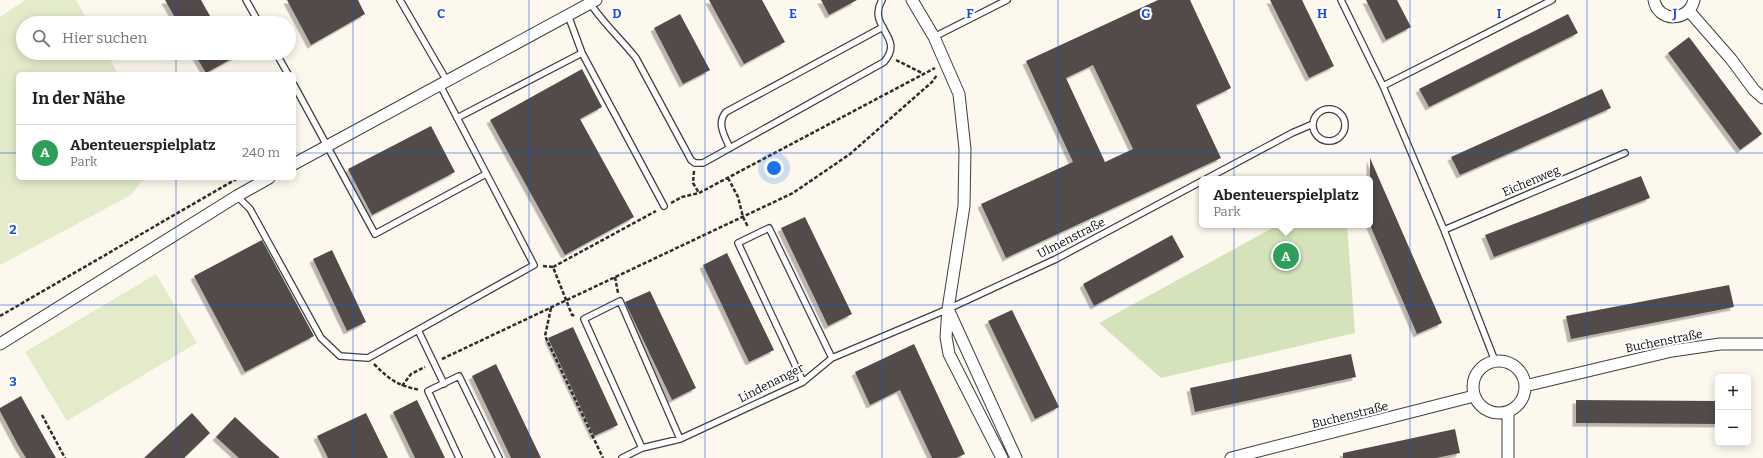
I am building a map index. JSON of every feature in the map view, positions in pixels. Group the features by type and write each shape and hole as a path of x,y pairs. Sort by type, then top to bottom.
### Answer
{"street":[{"path":"912,0 934,37 959,94 965,149 964,206 948,309 946,338 949,354 1002,458"},
{"path":"1654,0 1658,10 1664,15 1671,17 1678,17 1689,11 1694,0"},
{"path":"296,163 586,4"},
{"path":"1689,11 1731,59 1754,90 1763,98"},
{"path":"0,344 237,196 265,180"},
{"path":"948,309 1016,458"},
{"name":"Buchenstraße","path":"1525,386 1672,352 1720,344 1763,344"},
{"path":"1495,361 1510,363 1518,369 1523,377 1525,386 1521,401 1515,408 1508,412 1493,413 1487,411 1479,404 1474,396 1473,387 1474,378 1479,370 1486,364 1495,361"},
{"name":"Buchenstraße","path":"1231,458 1474,396"},
{"path":"1508,412 1508,458"}],"lane":[{"path":"246,0 255,16"},
{"path":"237,196 250,208 321,338 340,356 368,358 534,265 457,118 444,83 400,0"},
{"path":"586,4 625,44 636,58 691,160 695,163 703,163 884,62 892,51 891,44 879,19 878,11 882,0"},
{"path":"934,37 1007,0"},
{"path":"1341,0 1383,86 1444,230 1495,361"},
{"path":"1383,86 1552,0"},
{"path":"568,15 582,53 664,206"},
{"path":"730,148 721,125 722,116 726,112 883,27"},
{"path":"457,118 582,53"},
{"path":"280,60 287,72"},
{"path":"296,89 375,234 486,174"},
{"path":"1212,176 1292,133 1313,124 1317,115 1321,112 1332,110 1338,112 1343,117 1345,129 1343,134 1336,140 1326,141 1317,135 1313,124"},
{"name":"Eichenweg","path":"1444,230 1626,153"},
{"name":"Ulmenstraße","path":"948,309 1056,259 1199,183"},
{"path":"803,382 738,243 769,228 832,358"},
{"path":"642,448 584,319 620,301 680,439"},
{"name":"Lindenanger","path":"622,458 642,448 680,439 803,382 832,358 948,309"},
{"path":"418,330 444,384"},
{"path":"459,458 428,391 460,376 499,458"}],"path":[{"path":"889,57 924,74"},
{"path":"534,265 554,267 664,206 682,197 699,194 945,63"},
{"path":"402,386 411,374 793,194 850,154 932,82 945,63"},
{"path":"695,163 693,183 699,194"},
{"path":"728,178 738,197 743,217 752,236"},
{"path":"0,316 235,180"},
{"path":"554,267 572,315 584,319"},
{"path":"615,277 620,301"},
{"path":"551,308 545,336 603,458"},
{"path":"368,358 388,379 402,386 428,391"},
{"path":"42,415 65,458"}],"green space":[{"path":"25,0 76,0 85,16 16,16 16,60 110,60 117,72 16,72 16,180 142,180 131,195 0,265 0,17"},
{"path":"1273,228 1347,228 1355,333 1161,378 1099,323"},
{"path":"156,274 197,343 67,421 25,352"}],"building":[{"path":"165,0 201,0 210,16 174,16"},
{"path":"287,0 358,0 365,14 311,45"},
{"path":"709,0 762,0 785,42 744,64"},
{"path":"821,0 857,0 829,15"},
{"path":"1158,0 1190,0 1231,88 1196,105 1221,158 1006,258 981,204 1073,162 1026,61","holes":["1093,65 1133,149 1105,162 1066,78"]},
{"path":"1270,0 1302,0 1334,66 1309,78"},
{"path":"1366,0 1397,0 1411,27 1386,40"},
{"path":"680,14 710,70 683,84 654,28"},
{"path":"1568,14 1578,33 1429,107 1419,89"},
{"path":"1689,37 1762,134 1740,150 1668,53"},
{"path":"198,60 229,60 208,72 205,72"},
{"path":"582,69 602,107 580,119 634,217 565,255 490,120"},
{"path":"1602,89 1611,108 1460,175 1451,157"},
{"path":"431,126 455,172 372,215 348,169"},
{"path":"1370,158 1442,323 1417,334 1371,228 1373,228 1373,176 1370,176"},
{"path":"1641,176 1650,198 1494,257 1485,235"},
{"path":"805,217 852,314 828,326 781,228"},
{"path":"1172,235 1184,257 1094,306 1083,284"},
{"path":"262,240 314,336 245,372 194,276"},
{"path":"332,250 366,322 347,331 313,259"},
{"path":"727,253 774,350 749,362 703,265"},
{"path":"1729,285 1734,307 1571,339 1566,316"},
{"path":"650,291 696,388 672,400 625,302"},
{"path":"1012,310 1059,407 1035,419 988,321"},
{"path":"573,327 618,425 594,436 548,338"},
{"path":"914,344 965,454 956,458 932,458 900,390 870,405 855,372"},
{"path":"1351,354 1356,377 1195,412 1190,388"},
{"path":"496,364 541,458 511,458 472,376"},
{"path":"21,396 56,458 26,458 18,445 0,411 0,408"},
{"path":"417,400 445,458 415,458 393,412"},
{"path":"1576,400 1715,401 1715,424 1576,423"},
{"path":"192,413 210,433 184,458 144,458"},
{"path":"366,413 388,458 328,458 317,436"},
{"path":"235,417 280,458 239,458 216,437"},
{"path":"1455,429 1460,453 1436,458 1343,458 1343,453"}],"place":[{"name":"Abenteuerspielplatz","path":"1286,256"}]}
